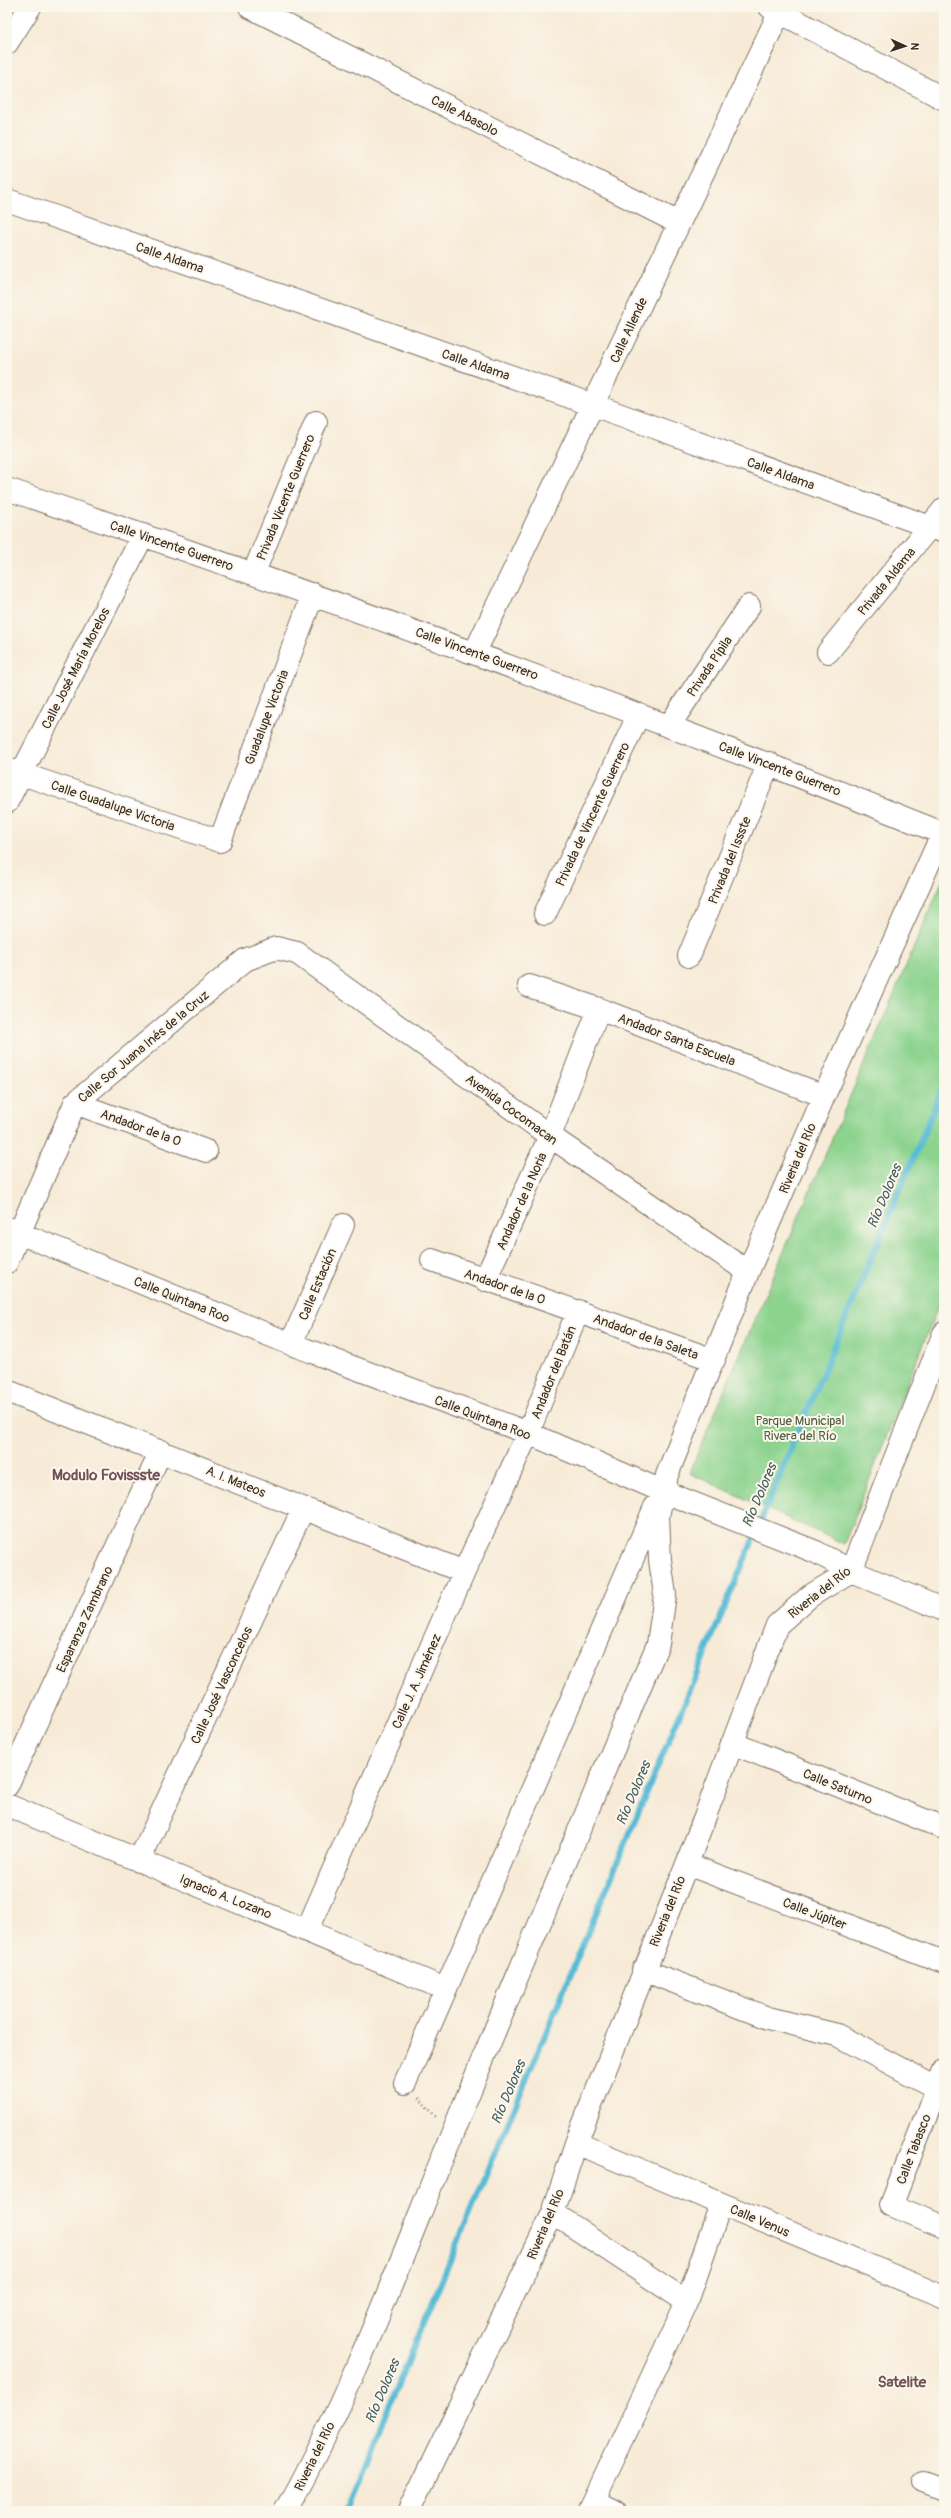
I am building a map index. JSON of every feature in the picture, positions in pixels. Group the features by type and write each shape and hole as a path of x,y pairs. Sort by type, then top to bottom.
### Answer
{"street":[{"path":"7,43 30,7"},
{"name":"Calle Abasolo","path":"250,7 679,223"},
{"path":"777,9 944,99"},
{"name":"Calle Allende","path":"475,652 679,223 777,9"},
{"name":"Calle Aldama","path":"7,200 593,405 937,529"},
{"name":"Privada Vicente Guerrero","path":"254,572 316,422"},
{"name":"Calle Vincente Guerrero","path":"7,489 254,572 475,652 769,763 943,831"},
{"name":"Privada Aldama","path":"828,652 937,529 944,509"},
{"name":"Calle José María Morelos","path":"7,802 14,771 143,535"},
{"name":"Guadalupe Victoria","path":"220,841 313,594"},
{"name":"Privada Pípila","path":"669,726 749,606"},
{"name":"Privada de Vincente Guerrero","path":"545,914 639,714"},
{"name":"Privada del Issste","path":"689,956 769,763"},
{"name":"Calle Guadalupe Victoria","path":"14,771 220,841"},
{"name":"Riveria del Río","path":"406,2083 445,1989 662,1491 748,1272 824,1096 943,831"},
{"name":"Calle Sor Juana Inés de la Cruz","path":"7,1262 13,1231 75,1103 245,960 276,948"},
{"name":"Avenida Cocomacan","path":"276,948 297,953 550,1136 748,1272"},
{"name":"Andador Santa Escuela","path":"529,986 599,1009 824,1096"},
{"name":"Andador de la Noria","path":"485,1280 550,1136 599,1009"},
{"name":"Andador de la O","path":"75,1103 206,1151"},
{"name":"Calle Estación","path":"291,1344 343,1225"},
{"name":"Calle Quintana Roo","path":"13,1231 291,1344 528,1433 662,1491 816,1552 851,1571 944,1610"},
{"name":"Andador de la O","path":"432,1260 485,1280 578,1311"},
{"name":"Andador de la Saleta","path":"578,1311 714,1360"},
{"name":"Andador del Batán","path":"528,1433 578,1311"},
{"name":"Riveria del Río","path":"409,2511 553,2213 576,2143 686,1864 777,1625 810,1596 851,1571 944,1333"},
{"name":"A. I. Mateos","path":"7,1391 464,1572"},
{"name":"Calle J. A. Jiménez","path":"307,1930 464,1572 528,1433"},
{"name":"Esparanza Zambrano","path":"7,1786 161,1451"},
{"name":"Riveria del Río","path":"286,2511 312,2465 394,2282 452,2135 658,1644 665,1595 660,1560 658,1516 662,1491"},
{"name":"Calle José Vasconcelos","path":"139,1860 303,1509"},
{"name":"Calle Saturno","path":"732,1743 944,1828"},
{"name":"Ignacio A. Lozano","path":"7,1805 445,1989"},
{"name":"Calle Júpiter","path":"686,1864 944,1962"},
{"path":"643,1970 768,2018 837,2035 941,2083"},
{"name":"Calle Tabasco","path":"941,2083 891,2205 944,2227"},
{"name":"Calle Venus","path":"576,2143 944,2297"},
{"path":"614,2511 592,2506 687,2302 721,2204"},
{"path":"553,2213 687,2302"},
{"path":"923,2482 944,2490"}],"path":[{"path":"406,2083 452,2135"}],"green space":[{"name":"Parque Municipal Rivera del Río","path":"944,877 944,1291 844,1544 689,1473"}],"waterway":[{"name":"Río Dolores","path":"345,2511 944,1085"}],"district":[{"name":"Modulo Fovissste","path":"106,1475"},
{"name":"Satelite","path":"902,2382"}]}
